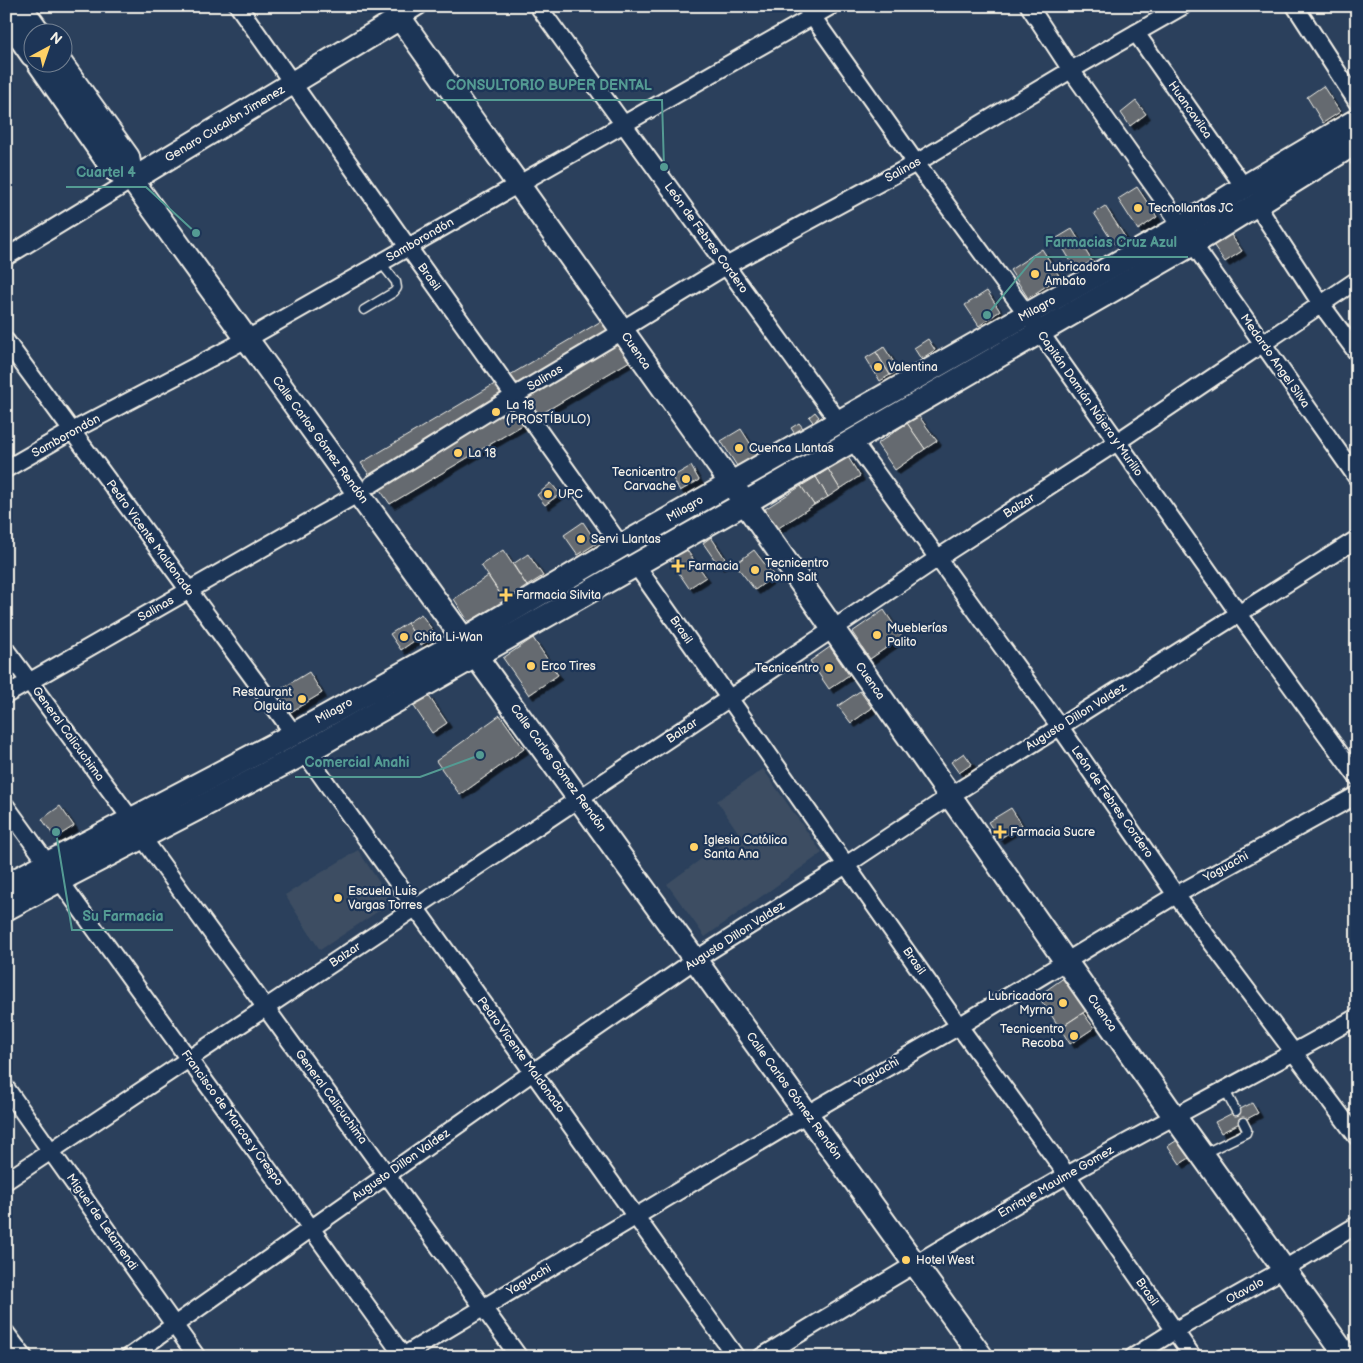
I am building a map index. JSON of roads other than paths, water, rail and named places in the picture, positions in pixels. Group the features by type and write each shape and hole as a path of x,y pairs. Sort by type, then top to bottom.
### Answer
{"main road":[{"path":"16,11 28,22"},
{"path":"16,11 22,28"},
{"name":"Genaro Cucalón Jimenez","path":"132,180 292,84 396,12"},
{"name":"Cuenca","path":"396,12 518,184 618,333 745,503 1174,1116 1347,1357"},
{"name":"Calle Carlos Gómez Rendón","path":"45,72 112,168 132,180 248,339 365,488 470,647 982,1357"},
{"name":"Calle Carlos Gómez Rendón","path":"67,72 128,157 132,180"},
{"name":"Milagro","path":"6,909 54,871 136,828 294,734 635,564 745,503 1040,332 1250,196 1357,120"},
{"name":"Milagro","path":"1250,196 1357,142"},
{"name":"Milagro","path":"136,828 305,753 470,647 621,546 1026,315 1188,235"},
{"name":"Milagro","path":"6,885 54,871"}],"street":[{"name":"Brasil","path":"238,6 621,546"},
{"name":"Genaro Cucalón Jimenez","path":"396,12 419,6"},
{"name":"León de Febres Cordero","path":"538,6 839,422"},
{"name":"Samborondón","path":"6,469 72,431 248,339 408,248 623,125 809,11 831,6"},
{"name":"Medardo Angel Silva","path":"1029,6 1071,70 1357,478"},
{"path":"1295,6 1357,102"},
{"name":"Salinas","path":"6,695 365,488 726,266 916,163 1174,9"},
{"name":"Capitán Damián Nájera y Murillo","path":"809,11 1357,777"},
{"name":"Huancavilca","path":"1136,33 1250,196 1321,304 1357,353"},
{"name":"Genaro Cucalón Jimenez","path":"6,257 132,180"},
{"name":"Balzar","path":"6,1181 730,699 938,558 1117,442 1357,280"},
{"name":"Pedro Vicente Maldonado","path":"6,341 294,734"},
{"name":"León de Febres Cordero","path":"853,441 1060,727 1176,895 1357,1137"},
{"name":"Augusto Dillon Valdez","path":"129,1357 387,1174 695,960 846,865 950,796 1357,539"},
{"name":"Brasil","path":"635,564 1193,1357"},
{"name":"General Calicuchima","path":"6,650 519,1357"},
{"name":"Pedro Vicente Maldonado","path":"305,753 736,1357"},
{"name":"Yaguachi","path":"402,1356 807,1114 959,1026 1176,895 1357,796"},
{"name":"Francisco de Marcos y Crespo","path":"6,806 402,1356"},
{"name":"Enrique Maulme Gomez","path":"761,1357 915,1263 1067,1176 1357,1017"},
{"name":"Miguel de Letamendi","path":"6,1088 197,1357"},
{"name":"Otavalo","path":"1133,1357 1174,1331 1357,1225"},
{"path":"6,1332 24,1357"}],"lane":[{"path":"364,310 394,292 397,288 396,282 381,263"},
{"path":"1224,1089 1236,1111"},
{"path":"1202,1155 1246,1133 1247,1130 1243,1122"}],"place":[{"name":"CONSULTORIO BUPER DENTAL","path":"664,167"},
{"name":"Tecnollantas JC","path":"1138,208"},
{"name":"Cuartel 4","path":"196,233"},
{"name":"Lubricadora Ambato","path":"1035,274"},
{"name":"Farmacias Cruz Azul","path":"987,315"},
{"name":"Valentina","path":"878,367"},
{"name":"La 18 (PROSTÍBULO)","path":"496,412"},
{"name":"Cuenca Llantas","path":"739,448"},
{"name":"La 18","path":"458,453"},
{"name":"Tecnicentro Carvache","path":"686,479"},
{"name":"UPC","path":"548,494"},
{"name":"Servi Llantas","path":"581,539"},
{"name":"Farmacia","path":"678,566"},
{"name":"Tecnicentro Ronn Salt","path":"755,570"},
{"name":"Farmacia Silvita","path":"506,595"},
{"name":"Mueblerías Palito","path":"877,635"},
{"name":"Chifa Li-Wan","path":"404,637"},
{"name":"Erco Tires","path":"531,666"},
{"name":"Tecnicentro","path":"829,668"},
{"name":"Restaurant Olguita","path":"302,699"},
{"name":"Comercial Anahi","path":"480,755"},
{"name":"Su Farmacia","path":"56,832"},
{"name":"Farmacia Sucre","path":"1000,832"},
{"name":"Iglesia Católica Santa Ana","path":"694,847"},
{"name":"Escuela Luis Vargas Torres","path":"338,898"},
{"name":"Lubricadora Myrna","path":"1063,1003"},
{"name":"Tecnicentro Recoba","path":"1074,1036"},
{"name":"Hotel West","path":"906,1260"}]}
